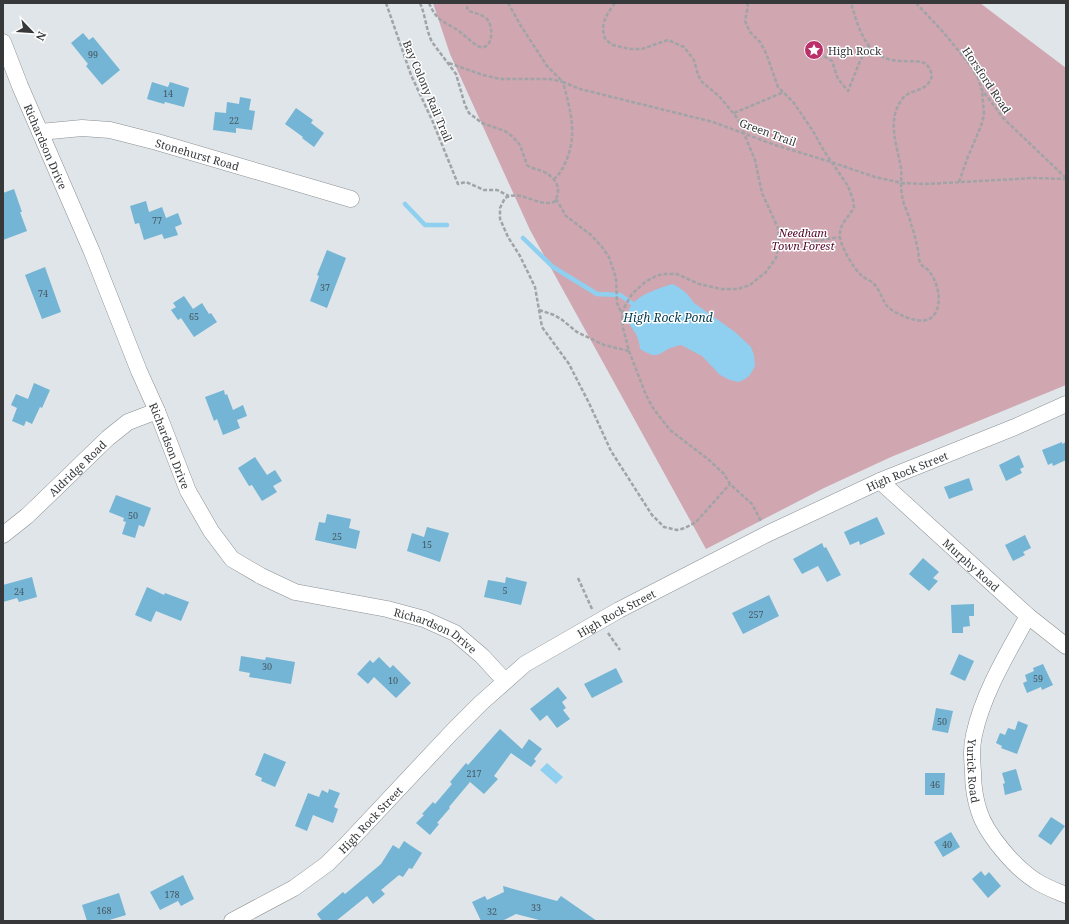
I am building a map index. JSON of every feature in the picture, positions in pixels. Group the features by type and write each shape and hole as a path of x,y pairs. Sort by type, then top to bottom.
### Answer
{"street":[{"name":"Richardson Drive","path":"3,42 92,252 188,491 211,531 232,559 261,576 295,592 387,609 424,619 455,633 482,656 505,681"},
{"name":"Stonehurst Road","path":"40,132 82,128 110,130 164,144 351,199"},
{"name":"High Rock Street","path":"232,921 294,888 327,864 452,732 525,664 619,610 767,534 880,481 1015,427 1066,404"},
{"name":"Aldridge Road","path":"3,535 27,516 108,438 128,422 157,411"},
{"name":"Murphy Road","path":"880,481 1028,616 1066,646"},
{"name":"Yurick Road","path":"1028,616 1006,655 980,715 972,748 973,780 979,812 994,840 1007,856 1034,880 1066,895"}],"path":[{"name":"Bay Colony Rail Trail","path":"386,3 411,75 432,120 458,184 466,182 484,190 496,190 509,196"},
{"path":"420,3 425,14 429,36 456,74 469,114 482,123 508,133 520,144 527,165 533,169 544,172 554,179 559,189 554,202 542,203 522,195 509,196 505,198 500,208 500,219 508,237 520,256 535,286 542,327 576,376 611,451 652,515 659,524 664,527 677,530 685,528 693,524 730,484"},
{"path":"430,3 435,15 441,21 460,32 477,46 488,45 492,37 490,25 485,17 468,11 468,3"},
{"name":"Green Trail","path":"508,3 520,26 544,61 563,82 580,89 713,122 775,145 875,177 902,183 926,184 1033,178 1066,179"},
{"path":"615,3 602,28 606,40 613,45 630,49 642,48 668,40 681,45 696,64 698,75 702,82 719,96 734,113 745,133 757,167 762,193 778,228 779,247 776,258 766,272 750,285 738,289 721,289 700,284 677,274 663,274 645,282 632,294 622,314"},
{"path":"747,3 748,6 745,21 753,35 762,45 771,64 778,87 794,103 809,124 831,162 848,186 854,203 852,210 842,223 840,237 854,266 861,275 873,282 888,307 900,315 914,320 931,319 934,316 938,305 938,293 932,276 920,263 910,216 902,195 900,167 894,135 894,119 896,110 903,98 925,86 929,82 932,75 926,64 919,62 898,62 877,54 862,34 851,3"},
{"name":"Horsford Road","path":"916,3 944,33 971,66 978,78 982,90 1004,119 1066,179"},
{"path":"814,50 832,61 838,79 848,91 860,60 869,45"},
{"path":"448,62 483,75 500,79 538,78 563,82 571,118 573,142 563,168 559,175 554,179"},
{"path":"959,182 984,115 982,90"},
{"path":"734,113 784,92"},
{"path":"556,199 566,216 591,235 602,246 609,257 616,278 617,304 622,314 623,328 629,351 646,395 653,408 670,430 717,467 724,474 730,484 752,504 767,534"},
{"path":"779,247 840,237"},
{"path":"538,310 554,315 577,332 604,345 629,351"}],"green space":[{"name":"Needham Town Forest","path":"433,3 980,3 1066,68 1066,385 891,457 824,488 706,549 530,230 450,54"}],"water":[{"name":"High Rock Pond","path":"672,284 682,289 694,303 735,332 751,347 754,355 755,366 750,375 739,382 730,380 720,375 702,356 681,345 668,349 657,355 649,354 640,349 636,334 629,322 629,311 637,299 651,291"},
{"path":"547,763 563,777 556,784 540,770"}],"building":[{"path":"83,33 89,40 93,37 120,70 102,85 86,66 88,64 71,43"},
{"path":"152,82 168,87 170,82 189,88 184,107 165,102 164,104 147,99"},
{"path":"240,97 251,99 249,110 255,111 252,130 236,128 236,133 213,130 215,112 226,113 227,102 239,104"},
{"path":"296,108 313,120 311,123 324,133 314,147 285,124"},
{"path":"14,189 27,231 3,240 3,193"},
{"path":"146,201 149,212 162,207 166,218 178,213 182,224 175,227 178,235 164,239 162,234 144,240 139,223 135,224 130,206"},
{"path":"327,250 346,258 327,308 310,301 319,276 317,275"},
{"path":"45,267 61,312 42,319 25,275"},
{"path":"184,296 193,309 202,303 209,314 211,313 217,322 194,337 181,318 178,320 171,310 176,307 173,303"},
{"path":"34,383 50,390 42,408 40,407 32,424 26,421 24,426 12,421 17,408 11,405 16,394 28,399"},
{"path":"224,390 233,410 243,405 247,416 237,420 240,428 223,435 217,419 214,421 205,397"},
{"path":"1062,442 1062,444 1066,442 1066,460 1053,466 1052,463 1048,465 1042,450"},
{"path":"1019,455 1024,467 1020,469 1022,473 1006,481 999,465"},
{"path":"255,457 267,475 275,470 282,481 273,486 277,492 262,501 252,485 249,486 238,468"},
{"path":"969,478 973,490 949,499 944,487"},
{"path":"116,495 151,508 144,527 139,525 135,538 122,534 126,522 123,521 124,518 109,512"},
{"path":"327,514 351,519 349,528 360,531 356,549 315,540 319,522 325,523"},
{"path":"877,517 885,534 860,545 859,541 850,545 844,532"},
{"path":"427,527 449,533 440,562 407,551 412,533 424,537"},
{"path":"1025,535 1031,548 1023,552 1025,555 1013,561 1005,545"},
{"path":"822,543 824,548 826,547 841,575 827,582 818,566 802,574 793,559"},
{"path":"923,558 939,572 933,578 938,581 929,591 909,574"},
{"path":"32,577 37,597 19,602 17,598 3,602 3,585"},
{"path":"506,577 527,582 521,605 484,597 488,580 505,583"},
{"path":"147,587 164,595 165,593 189,602 181,621 156,611 151,622 135,615"},
{"path":"769,595 779,616 743,634 732,613"},
{"path":"974,604 974,616 969,616 970,626 963,627 963,633 952,633 951,605"},
{"path":"959,654 974,661 965,681 950,674"},
{"path":"241,656 265,660 266,657 295,662 291,684 249,677 250,673 239,671"},
{"path":"379,657 390,668 393,665 411,683 396,698 374,677 368,684 357,674 370,660 373,663"},
{"path":"1043,664 1053,685 1042,690 1041,687 1027,693 1023,683 1027,681 1025,675 1034,671 1033,668"},
{"path":"616,668 623,682 592,698 584,684"},
{"path":"558,687 567,698 562,702 566,708 563,710 570,719 557,728 547,715 540,721 530,709"},
{"path":"936,708 953,711 948,733 932,730"},
{"path":"1018,721 1028,725 1017,754 1001,748 1002,746 996,743 1000,733 1005,735 1008,728 1015,730"},
{"path":"500,729 522,749 529,739 542,749 534,759 536,761 531,767 511,753 494,776 498,779 484,794 470,782 449,807 450,808 437,823 439,824 430,835 416,823 433,802 435,804 452,784 450,782 466,763 468,765"},
{"path":"264,753 286,762 275,787 261,781 262,778 255,775"},
{"path":"1016,769 1022,790 1005,795 1003,784 1005,783 1002,773"},
{"path":"925,773 945,773 944,795 925,795"},
{"path":"329,789 340,793 334,807 338,809 333,823 313,815 307,831 295,826 308,793 319,797 322,790 328,793"},
{"path":"1051,817 1065,826 1051,845 1038,836"},
{"path":"951,832 960,847 943,857 934,842"},
{"path":"404,841 422,853 412,869 409,868 403,877 399,875 381,890 385,894 373,904 367,896 336,921 322,921 317,914 343,892 345,894 381,864 393,845 399,849"},
{"path":"981,871 985,876 989,872 1001,886 988,898 972,879"},
{"path":"183,875 194,899 181,906 178,901 160,910 150,892"},
{"path":"503,886 557,901 561,896 597,921 543,921 516,914 502,921 481,921 472,902 485,896 487,900 504,892"},
{"path":"119,893 126,915 106,921 87,921 82,905"}],"waterway":[{"path":"405,204 425,225 447,225"},
{"path":"523,238 553,267 597,294 620,295 633,304"}],"place":[{"name":"High Rock","path":"814,50"}]}
